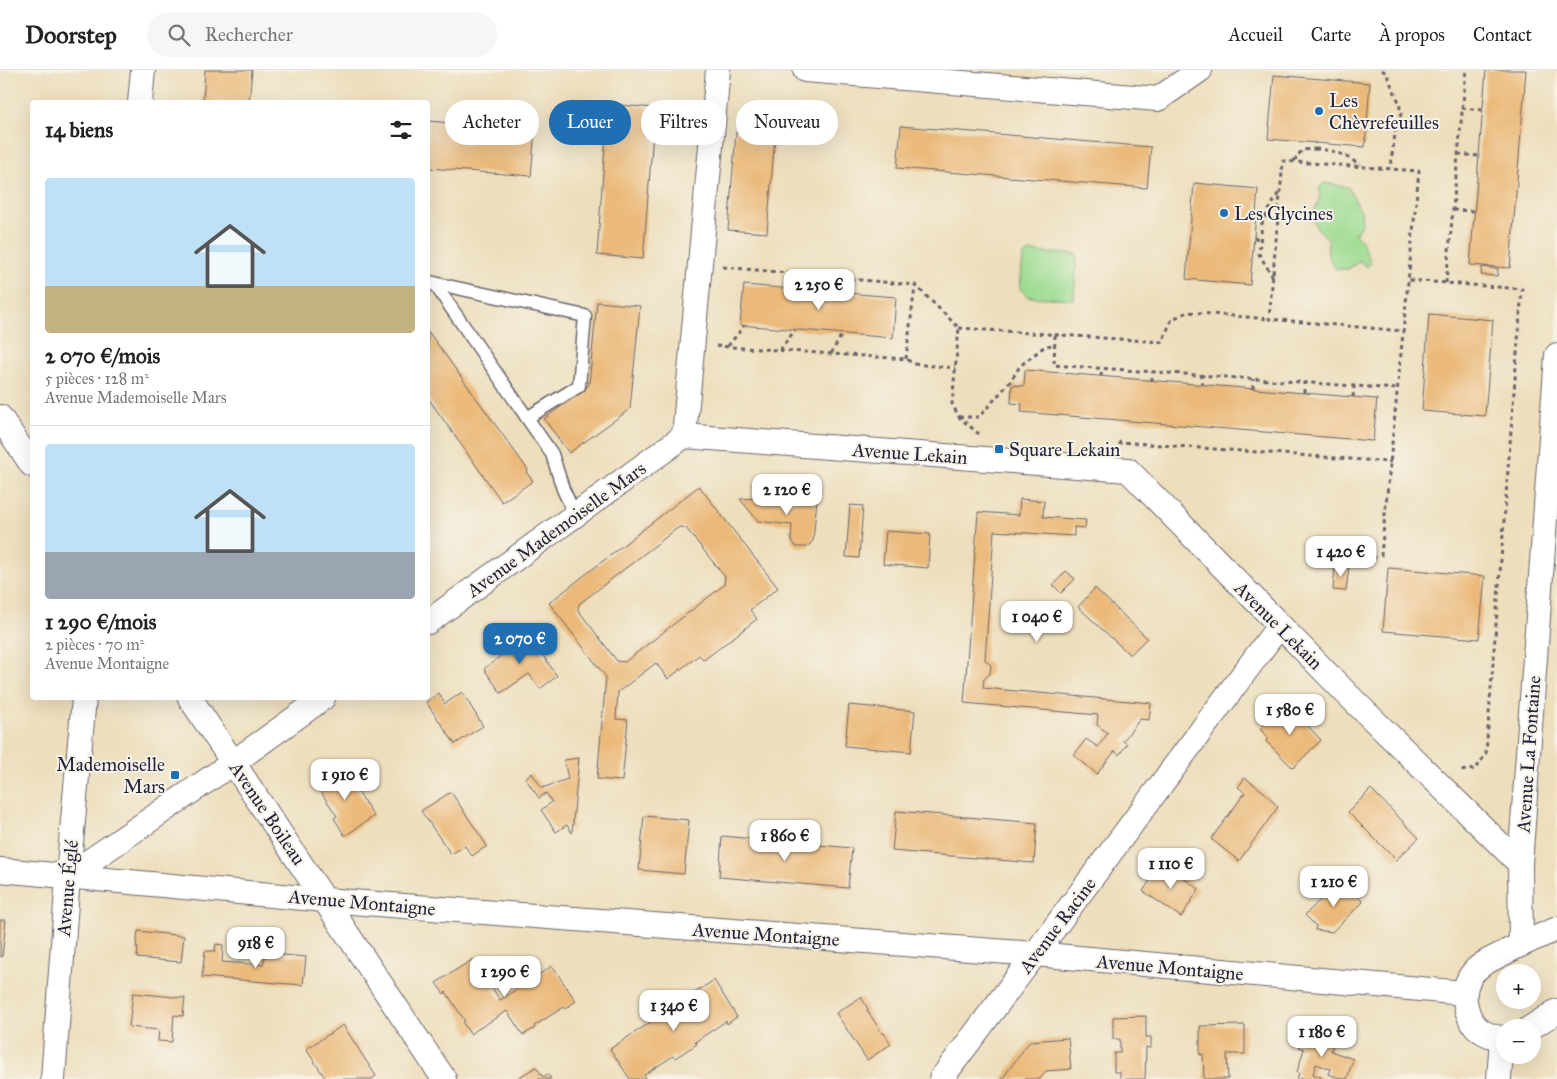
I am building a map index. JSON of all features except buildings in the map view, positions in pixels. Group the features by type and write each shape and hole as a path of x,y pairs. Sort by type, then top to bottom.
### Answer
{"street":[{"path":"140,100 143,70"},
{"path":"684,436 718,70"},
{"path":"806,70 1158,99 1191,73"},
{"name":"Avenue La Fontaine","path":"1521,944 1520,864 1557,355"},
{"path":"0,417 30,462"},
{"name":"Avenue Lekain","path":"684,436 1128,470 1280,626 1520,864"},
{"name":"Avenue Mademoiselle Mars","path":"430,621 684,436"},
{"name":"Avenue Racine","path":"941,1079 1280,626"},
{"name":"Avenue Églé","path":"53,1079 68,876 84,700"},
{"name":"Avenue Boileau","path":"191,700 444,1079"},
{"path":"68,876 321,700"},
{"name":"Avenue Montaigne","path":"0,870 325,900 1035,954 1464,993"},
{"path":"1496,1037 1482,1032 1472,1022 1465,1006 1464,993 1472,974 1482,964 1521,944 1557,929"},
{"path":"1541,1021 1557,1011"},
{"path":"1500,1079 1501,1064"}],"lane":[{"path":"431,283 585,316 579,386 527,418"},
{"path":"431,283 552,454 563,489 575,515"}],"path":[{"path":"1382,70 1386,72 1399,102 1401,114 1396,128 1390,168"},
{"path":"1446,283 1466,70"},
{"path":"1462,108 1482,110"},
{"path":"1315,143 1315,149"},
{"path":"1293,162 1302,150 1315,149 1332,150 1362,166"},
{"path":"1458,154 1478,156"},
{"path":"1269,319 1283,161 1419,170 1381,555 1365,561"},
{"path":"1273,277 1259,254 1262,223 1281,190"},
{"path":"1453,210 1474,211"},
{"path":"1254,238 1261,239"},
{"path":"700,265 915,285 959,328 1162,342 1172,319 1188,312 1403,331"},
{"path":"1409,280 1522,289 1486,753 1476,769 1429,775"},
{"path":"906,359 915,285"},
{"path":"728,347 744,326"},
{"path":"959,328 952,404 959,417 984,438 985,459"},
{"path":"780,350 795,330"},
{"path":"831,354 842,334"},
{"path":"1055,334 1054,365 1398,389"},
{"path":"693,344 906,359 914,364 955,368"},
{"path":"959,417 979,416 1010,382 1020,366 1045,346 1054,345"},
{"path":"1101,376 1102,368"},
{"path":"1152,372 1152,381"},
{"path":"1202,385 1203,375"},
{"path":"1253,379 1253,389"},
{"path":"1304,382 1304,393"},
{"path":"1353,397 1354,386"},
{"path":"1120,470 1120,442 1391,462"}],"green space":[{"path":"1325,183 1348,187 1361,211 1362,224 1355,233 1362,242 1371,263 1367,267 1360,261 1348,269 1336,269 1330,258 1327,248 1329,240 1317,228 1311,217 1319,201 1320,187"},
{"path":"1030,252 1077,254 1074,299 1028,297 1020,289 1023,256"}],"place":[{"name":"Les Chèvrefeuilles","path":"1319,111"},
{"name":"Les Glycines","path":"1224,213"},
{"name":"Square Lekain","path":"999,449"},
{"name":"Mademoiselle Mars","path":"175,775"}]}
